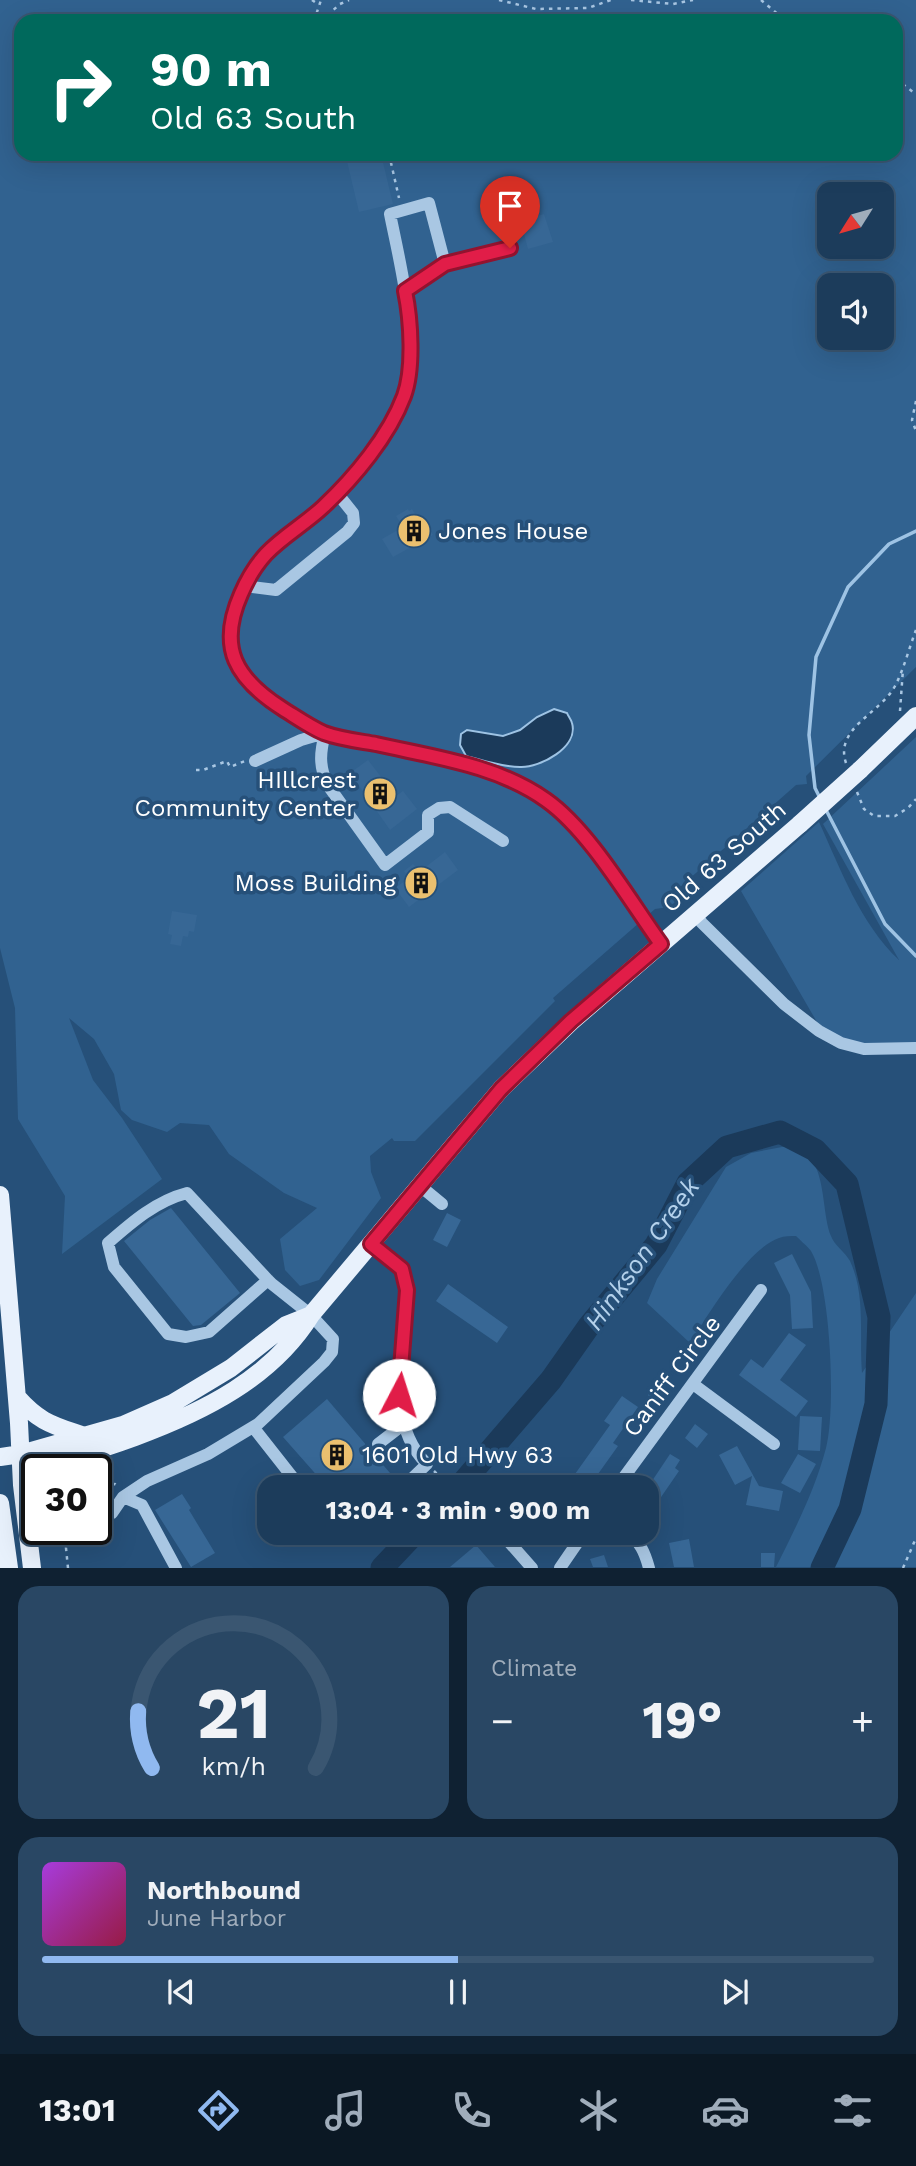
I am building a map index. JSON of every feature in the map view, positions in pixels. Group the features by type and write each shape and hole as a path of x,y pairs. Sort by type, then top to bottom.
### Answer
{"main road":[{"name":"Old 63 South","path":"86,1454 180,1420 218,1401 260,1372 298,1335 311,1315 501,1089 571,1021 800,824 915,718"},
{"path":"0,1195 21,1454"},
{"name":"Old 63 South","path":"0,1457 21,1454 123,1425 199,1389 286,1325 311,1315"},
{"path":"17,1398 41,1420 84,1436"},
{"path":"0,1503 9,1567"},
{"path":"29,1545 32,1567"}],"street":[{"path":"445,264 429,203 396,212 408,303 410,364 404,395 372,452 352,478 321,509 266,554 244,586 229,628 231,649 250,684 267,699 325,733 457,762 508,778 546,800 574,825 661,944"},
{"path":"405,291 445,264 510,248"},
{"path":"244,586 276,590 347,532 354,523 353,513 337,493"},
{"path":"255,761 301,740 325,733"},
{"path":"325,733 320,754 321,769 327,783 385,864 429,832 428,815 439,807 450,807 503,841"},
{"path":"695,914 785,1004 819,1031 841,1043 864,1049 916,1048"},
{"path":"419,1185 442,1204"},
{"path":"112,1513 123,1497 147,1481 208,1454 253,1427 324,1362 332,1352 332,1339 311,1315 268,1280 187,1193 168,1198 108,1243 114,1267 168,1335 186,1337 209,1332 268,1280"},
{"path":"371,1244 402,1269 407,1290 399,1395 407,1438 418,1456 427,1464 416,1475"},
{"name":"Caniff Circle","path":"626,1475 761,1290"},
{"path":"692,1384 774,1444"},
{"path":"378,1444 404,1424"},
{"path":"253,1427 291,1475"},
{"path":"123,1497 142,1505 176,1567"},
{"path":"512,1545 532,1567"},
{"path":"560,1567 576,1545"},
{"path":"640,1545 649,1567"}],"path":[{"path":"312,0 319,5"},
{"path":"316,14 321,0"},
{"path":"329,14 349,0"},
{"path":"499,0 536,9 588,9 611,0"},
{"path":"631,0 673,4 693,0"},
{"path":"761,0 778,14"},
{"path":"390,161 396,212"},
{"path":"916,401 912,420 916,431"},
{"path":"903,665 900,712 915,718"},
{"path":"196,770 227,761 230,767 246,760 255,761"},
{"path":"112,1485 115,1484 123,1497"},
{"path":"903,1567 916,1538"},
{"path":"66,1545 68,1567"}],"shaded area":[{"path":"0,0 916,0 916,667 806,776 807,784 796,785 680,887 679,899 669,907 655,909 553,998 555,1001 415,1141 394,1141 392,1138 370,1156 371,1172 381,1198 319,1280 300,1286 285,1270 280,1239 317,1208 284,1193 229,1154 209,1125 180,1123 167,1132 132,1120 121,1110 114,1074 94,1039 69,1018 93,1080 162,1179 62,1254 65,1196 18,1119 15,1008 0,948"},
{"path":"554,709 567,713 573,732 564,748 538,764 520,767 493,763 466,756 460,745 461,734 467,730 503,736 520,730 537,717"},
{"path":"916,737 916,1044 846,1043 821,1029 741,891 819,822 862,913 899,960 823,824"},
{"path":"782,1147 797,1149 808,1156 815,1166 831,1236 850,1261 855,1274 860,1302 862,1373 916,1293 916,1567 776,1567 810,1494 826,1448 829,1430 831,1378 827,1318 818,1267 806,1245 796,1236 779,1238 767,1244 742,1268 690,1343 647,1303 657,1279 726,1167 751,1153"}],"building":[{"path":"347,161 383,161 393,204 359,212"},
{"path":"519,201 534,217 544,214 553,242 528,249 521,223 509,210"},
{"name":"Jones House","path":"412,509 420,522 424,519 433,535 393,557 382,539 403,527 396,516"},
{"name":"HIllcrest Community Center","path":"368,760 396,796 403,791 417,809 390,830 350,773"},
{"name":"Moss Building","path":"445,852 458,870 409,907 395,888 409,878 404,871 413,864 416,867 420,865 423,869"},
{"path":"172,911 197,915 194,932 189,931 188,937 183,936 181,946 170,944 172,935 168,934"},
{"path":"171,1208 240,1293 201,1325 193,1326 124,1241 150,1220"},
{"path":"447,1213 461,1220 447,1247 433,1240"},
{"path":"792,1254 811,1292 813,1328 792,1329 790,1295 774,1263"},
{"path":"448,1284 508,1327 497,1343 436,1301"},
{"path":"789,1333 806,1345 780,1380 808,1401 796,1417 739,1375 751,1359 763,1368"},
{"path":"661,1386 665,1398 650,1402 647,1390"},
{"path":"622,1396 638,1407 613,1443 618,1446 597,1475 574,1475 610,1425 604,1421"},
{"name":"1601 Old Hwy 63","path":"327,1399 390,1473 317,1475 283,1437"},
{"path":"800,1416 822,1417 820,1451 798,1450"},
{"path":"695,1424 708,1434 697,1448 685,1438"},
{"path":"737,1446 759,1486 783,1491 779,1511 746,1505 752,1476 735,1485 719,1455"},
{"path":"670,1454 680,1460 675,1468 679,1471 659,1500 659,1475 656,1475"},
{"path":"798,1454 816,1464 800,1493 781,1483"},
{"path":"182,1494 215,1553 191,1567 155,1510"},
{"path":"689,1539 694,1567 674,1567 669,1543"},
{"path":"476,1545 495,1567 450,1567"},
{"path":"761,1553 775,1553 774,1567 761,1567"},
{"path":"604,1555 608,1567 593,1567 590,1559"}],"waterway":[{"path":"820,798 815,788 809,735 816,657 848,587 889,544 916,531"},
{"path":"825,808 885,924 916,956"},
{"name":"Hinkson Creek","path":"469,1475 551,1380 589,1326 656,1245 688,1183 727,1147 780,1132 815,1150 847,1184 879,1317 876,1404 850,1509 822,1568"},
{"name":"Hinkson Creek","path":"382,1568 404,1545"}],"place":[{"name":"Jones House","path":"414,531"},
{"name":"HIllcrest Community Center","path":"380,794"},
{"name":"Moss Building","path":"421,883"},
{"name":"1601 Old Hwy 63","path":"337,1455"}],"route":[{"path":"399,1395 407,1290 402,1269 371,1244 501,1089 571,1021 661,944 574,825 546,800 508,778 457,762 325,733 267,699 250,684 231,649 229,628 235,606 258,564 352,478 394,416 404,395 410,364 408,303 405,291 445,264 510,248"}]}
